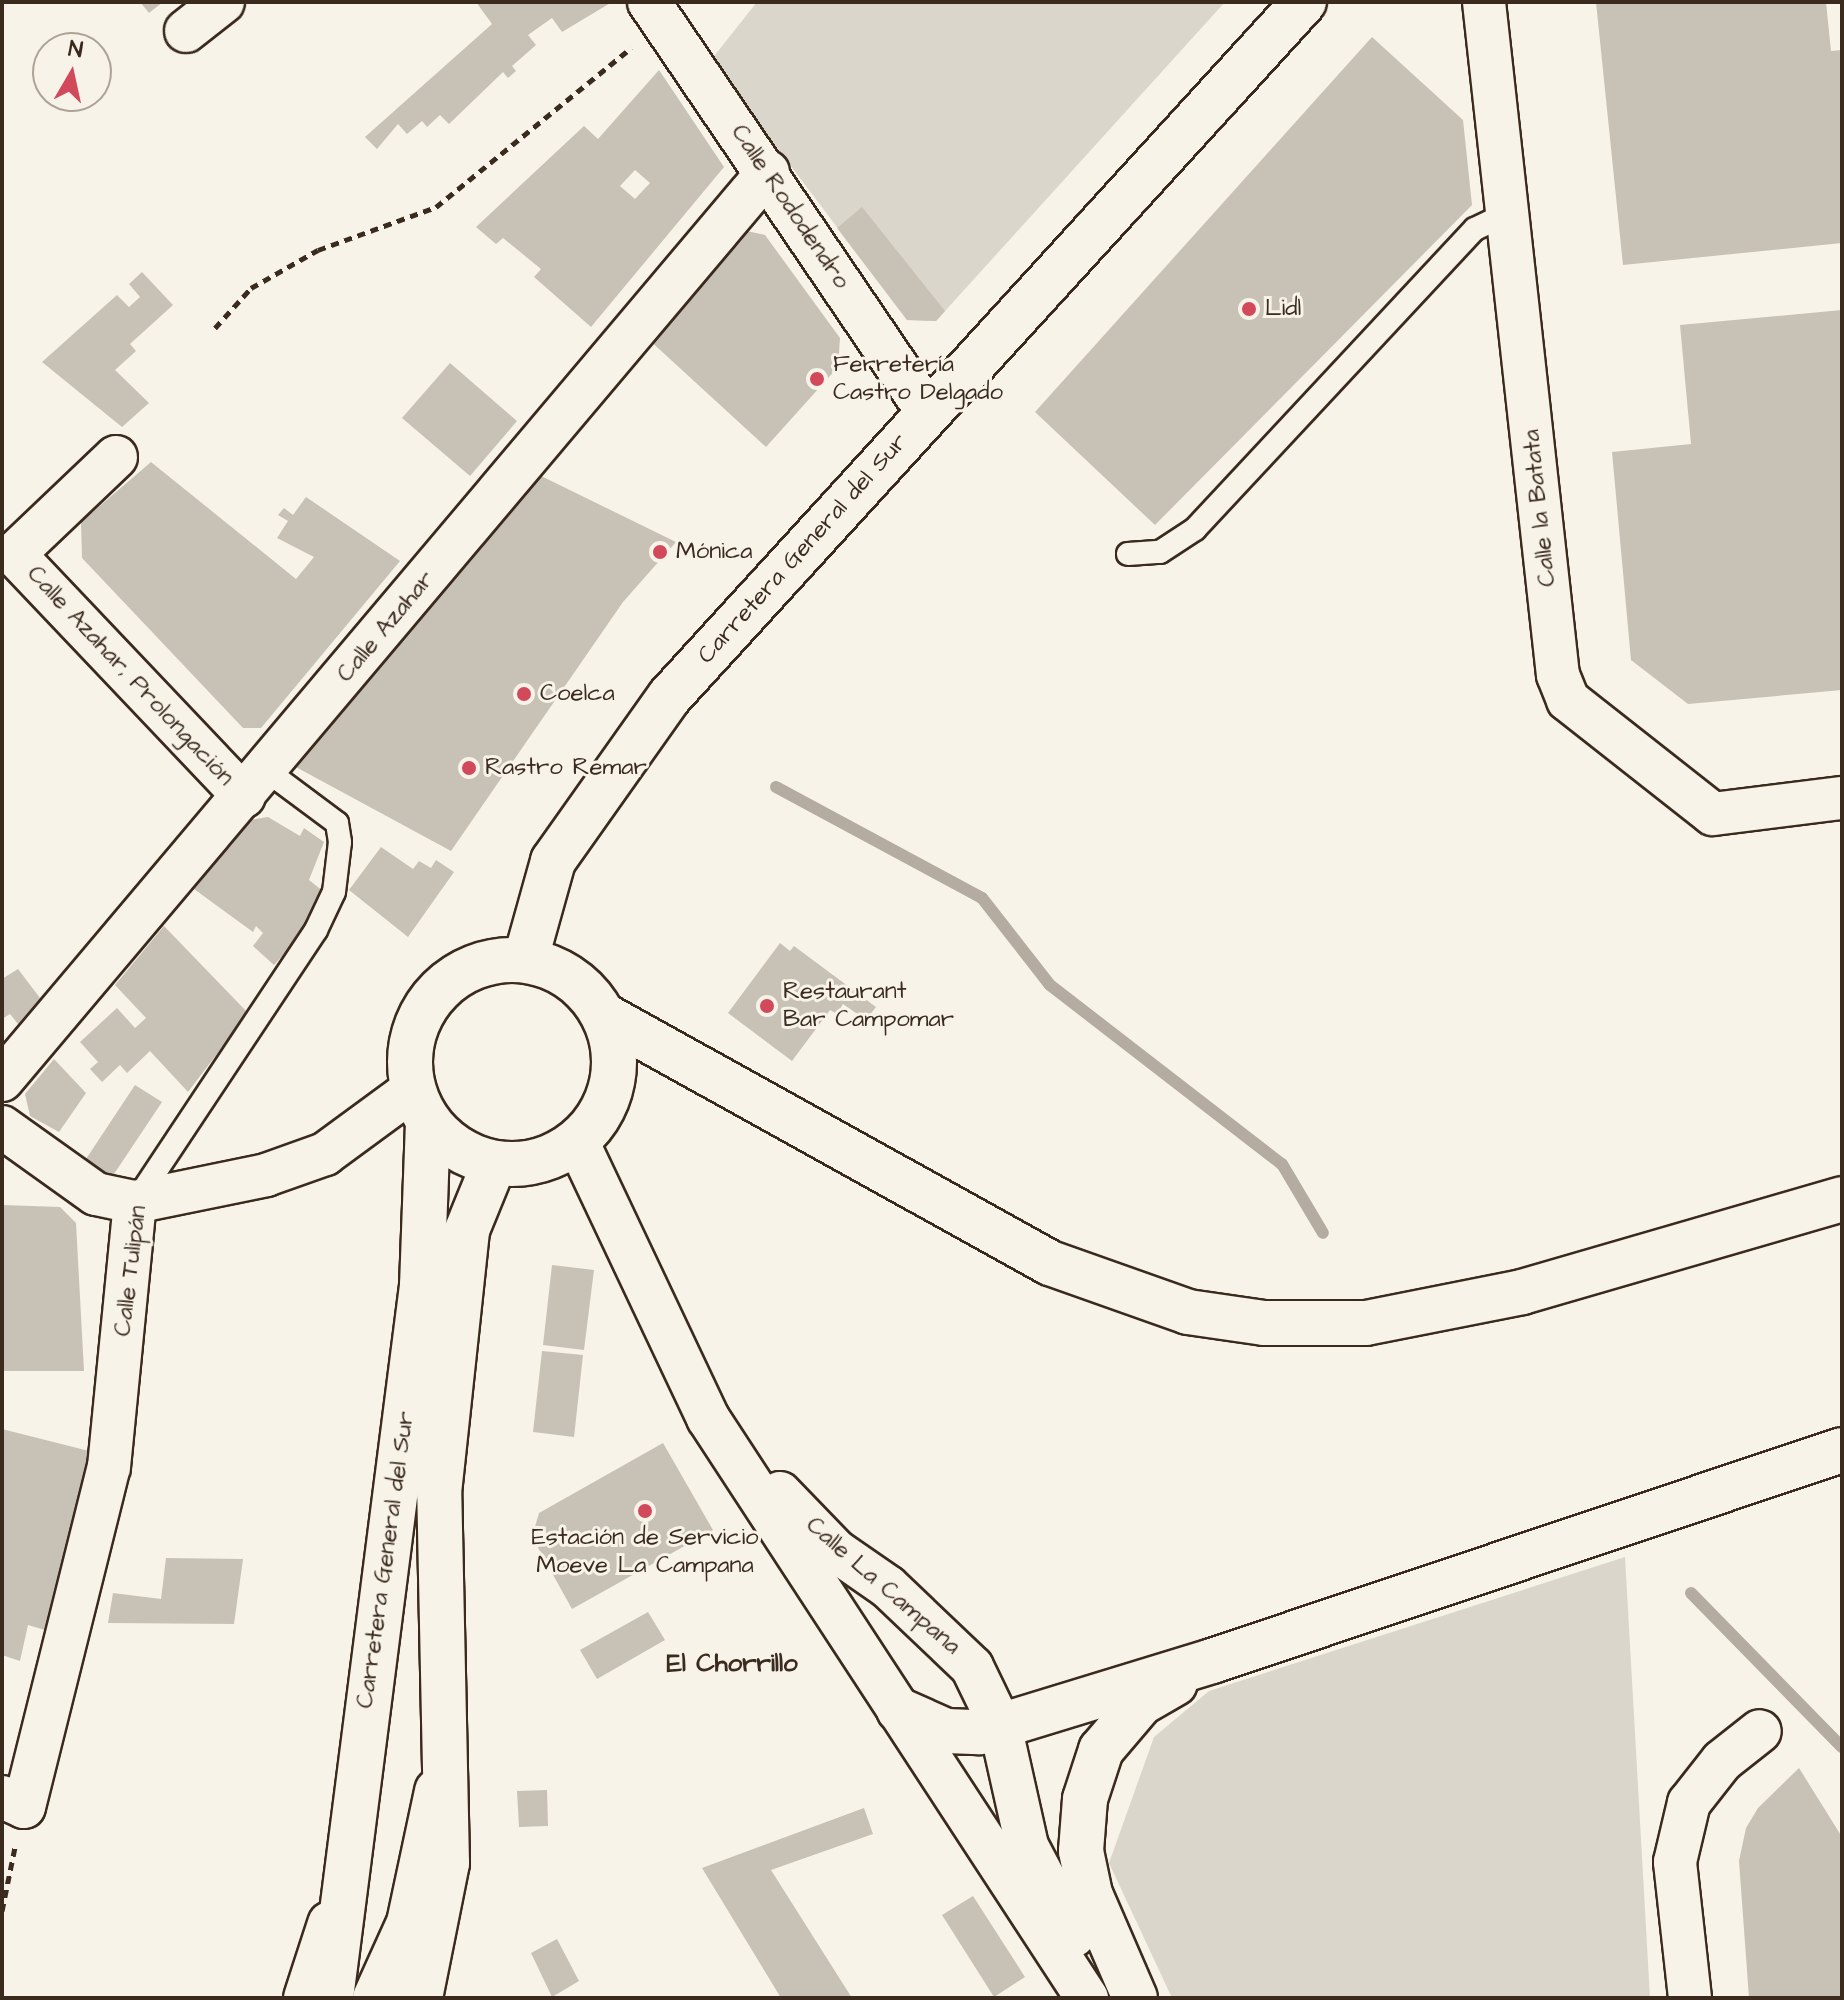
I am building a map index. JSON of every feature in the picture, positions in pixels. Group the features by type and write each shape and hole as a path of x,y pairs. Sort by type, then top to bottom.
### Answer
{"main road":[{"name":"Carretera General del Sur","path":"526,958 553,861 644,731 775,577 1304,2"},
{"path":"526,958 553,966 580,984 605,1016 615,1050 613,1086 599,1119 578,1143 536,1163 494,1164 456,1150 420,1106 409,1053 416,1030 441,988 472,968 526,958"},
{"path":"605,1016 1050,1263 1188,1312 1264,1323 1366,1323 1522,1292 1842,1199"},
{"name":"Carretera General del Sur","path":"331,1998 343,1883 422,1286 420,1106"},
{"name":"Carretera General del Sur","path":"420,1998 447,1863 447,1736 439,1493 467,1230 494,1164"},
{"path":"899,1710 946,1731 980,1732 1212,1661 1842,1450"},
{"path":"1135,1998 1090,1894 1081,1851 1085,1799 1101,1750 1141,1703 1212,1661"},
{"path":"375,1998 409,1923 447,1736"},
{"path":"306,1998 343,1883"}],"street":[{"path":"186,31 223,2"},
{"name":"Calle la Batata","path":"1484,2 1558,675 1568,700 1713,814 1842,798"},
{"name":"Calle Rododendro","path":"656,12 768,172 928,413"},
{"name":"Calle Azahar","path":"2,1080 768,172"},
{"name":"Calle Azahar, Prolongación","path":"116,457 14,554 255,783"},
{"path":"2,1127 96,1194 135,1202 266,1175 325,1154 420,1106"},
{"name":"Calle La Campana","path":"578,1143 708,1418 1087,1998"},
{"name":"Calle Tulipán","path":"13,1802 109,1467 135,1202"},
{"name":"Calle La Campana","path":"708,1418 836,1551 939,1631 972,1667 1000,1725 1027,1846 1111,1998"},
{"path":"1690,1998 1675,1862 1689,1803 1722,1761 1760,1731"}],"lane":[{"path":"1128,554 1160,552 1195,529 1475,229 1508,213"},
{"name":"Calle Tulipán","path":"135,1202 316,930 334,892 340,842 337,823 255,783"}],"path":[{"path":"215,328 251,288 318,250 436,207 532,134 656,12"},
{"path":"2,1911 13,1802"}],"shaded area":[{"path":"757,2 1225,2 936,321 907,320 711,60"},
{"path":"1625,1557 1650,1998 1172,1998 1109,1863 1154,1737 1209,1691"}],"building":[{"path":"140,2 163,2 149,13"},
{"path":"476,2 612,2 562,32 552,18 528,35 536,45 512,66 516,71 508,78 503,72 449,124 440,115 427,127 422,121 407,134 398,124 377,149 365,137 492,24"},
{"path":"1596,2 1826,2 1831,51 1842,50 1842,243 1623,265"},
{"name":"Lidl","path":"1372,37 1463,120 1472,205 1155,525 1035,412"},
{"path":"659,70 724,167 591,327 534,277 541,269 503,238 496,244 476,227 584,126 598,139","holes":["635,170 650,183 635,199 620,186"]},
{"path":"862,207 945,311 936,321 907,320 837,228"},
{"path":"733,228 765,235 840,338 838,367 766,447 646,337"},
{"path":"142,272 173,305 130,344 136,351 115,370 149,403 122,427 42,362 117,295 129,307 140,297 129,284"},
{"path":"1842,310 1842,690 1688,704 1631,660 1612,452 1691,444 1680,325"},
{"path":"450,363 517,421 470,476 402,418"},
{"path":"151,462 296,579 314,557 277,538 288,521 278,515 284,508 293,515 306,497 400,561 261,728 243,728 82,558 81,522"},
{"path":"535,473 676,542 623,602 451,851 294,766"},
{"path":"268,817 300,836 304,828 324,842 309,880 323,891 308,916 314,921 274,965 253,946 263,933 256,926 253,932 194,889 249,820"},
{"path":"381,847 413,869 419,861 431,868 436,860 454,872 408,937 349,890"},
{"path":"164,926 248,1013 188,1092 150,1051 127,1073 120,1065 102,1082 90,1069 98,1062 80,1042 117,1008 135,1028 146,1018 115,985"},
{"path":"780,943 790,951 794,946 876,1007 866,1020 843,1004 837,1014 830,1010 792,1061 728,1013"},
{"path":"18,969 40,998 18,1024 10,1014 2,1019 2,979"},
{"path":"54,1059 86,1093 59,1132 30,1116 25,1094"},
{"path":"135,1085 162,1102 112,1177 86,1159"},
{"path":"2,1205 60,1207 76,1223 84,1371 2,1371"},
{"path":"552,1265 594,1270 584,1350 543,1345"},
{"path":"542,1351 583,1355 574,1437 533,1432"},
{"path":"2,1429 89,1451 45,1630 28,1625 20,1661 2,1655"},
{"name":"Estación de Servicio Moeve La Campana","path":"663,1443 713,1530 572,1609 532,1537 539,1513"},
{"path":"166,1558 243,1559 234,1624 108,1623 113,1593 161,1599"},
{"path":"648,1612 665,1640 597,1679 580,1650"},
{"path":"1799,1768 1842,1837 1842,1998 1749,1998 1739,1861 1746,1828 1758,1808"},
{"path":"547,1790 548,1826 519,1827 517,1791"},
{"path":"864,1808 873,1834 771,1870 852,1998 781,1998 702,1868"},
{"path":"973,1896 1025,1977 994,1997 942,1915"},
{"path":"557,1939 579,1981 552,1997 531,1953"}],"waterway":[{"path":"776,787 982,898 1050,985 1282,1164 1323,1233"},
{"path":"1691,1593 1842,1747"}],"place":[{"name":"Lidl","path":"1249,309"},
{"name":"Ferretería Castro Delgado","path":"817,379"},
{"name":"Mónica","path":"660,552"},
{"name":"Coelca","path":"524,694"},
{"name":"Rastro Remar","path":"469,768"},
{"name":"Restaurant Bar Campomar","path":"767,1006"},
{"name":"Estación de Servicio Moeve La Campana","path":"645,1511"}],"district":[{"name":"El Chorrillo","path":"732,1664"}]}
